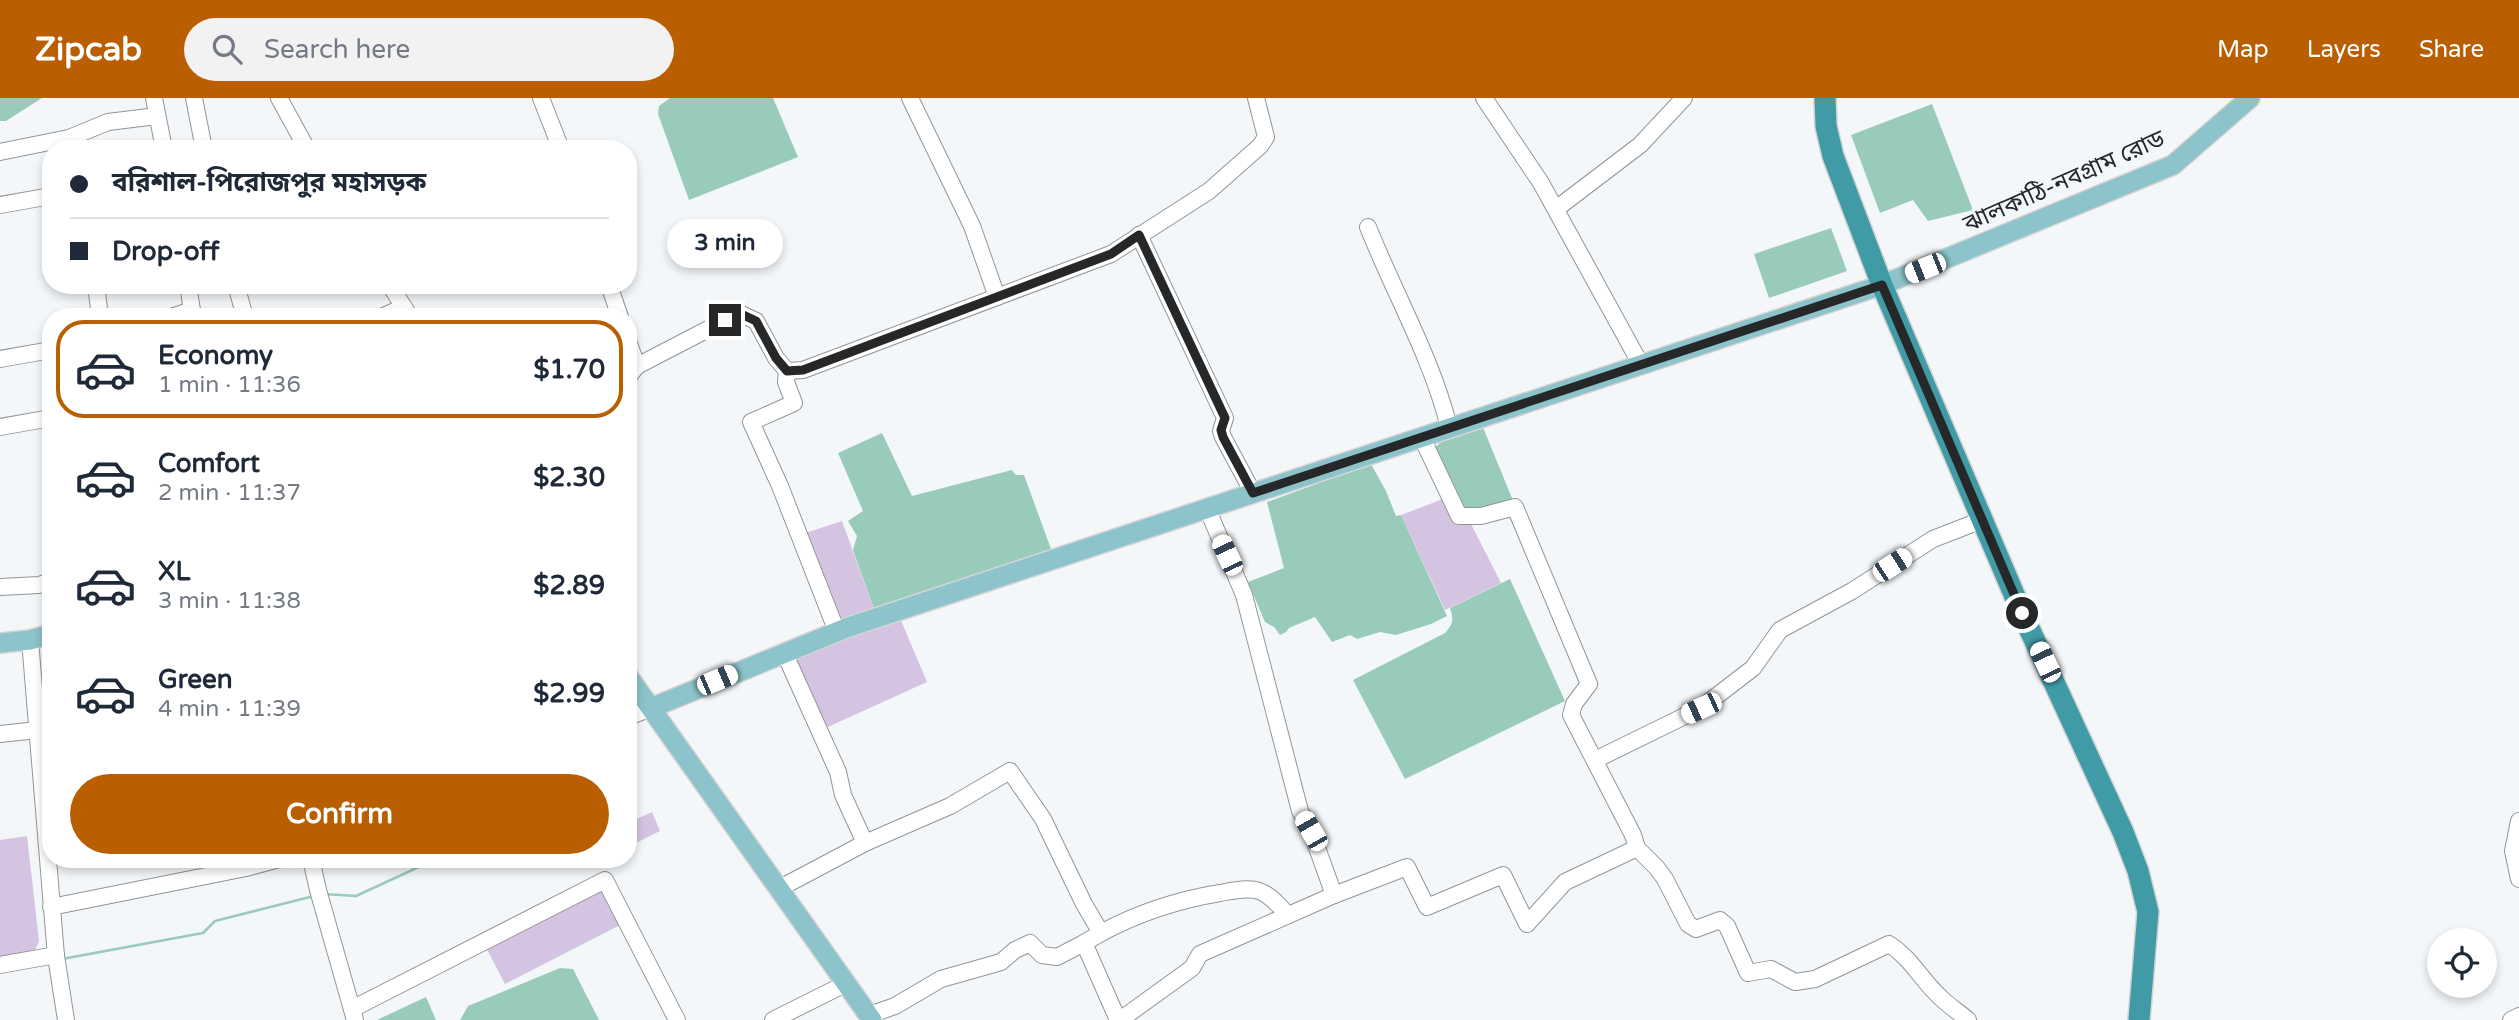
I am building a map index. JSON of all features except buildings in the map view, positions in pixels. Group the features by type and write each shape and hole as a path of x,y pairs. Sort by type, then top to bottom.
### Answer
{"highway":[{"path":"1825,98 1826,126 1833,156 1882,285 2022,613 2123,832 2138,871 2148,912 2139,1020"}],"main road":[{"name":"ঝালকাঠি-নবগ্রাম রোড","path":"651,708 836,632 1640,363 1882,285 2173,165 2250,98"},
{"path":"0,643 42,637"},
{"path":"637,689 871,1017"}],"street":[{"path":"154,98 162,140"},
{"path":"194,98 202,140"},
{"path":"279,98 302,140"},
{"path":"541,98 557,140"},
{"path":"911,98 972,226 997,297"},
{"path":"787,371 803,370 1111,254 1209,191 1260,146 1266,137 1256,98"},
{"path":"1484,98 1541,183 1640,363"},
{"path":"1556,209 1640,145 1684,98"},
{"path":"77,140 108,122 157,116"},
{"path":"0,152 42,147"},
{"path":"0,205 42,198"},
{"path":"1368,227 1388,278 1412,323 1440,393 1449,427"},
{"path":"1139,235 1225,418 1221,430 1223,437 1253,493"},
{"path":"637,370 739,313 756,321 776,358 787,371 786,382 794,403 751,422 780,486 836,632"},
{"path":"0,359 42,352"},
{"path":"0,427 42,420"},
{"path":"1421,436 1459,516 1481,516 1516,507 1589,684 1574,704 1572,715 1633,835 1637,848 1657,867 1688,924 1696,929 1720,920 1727,926 1748,973 1771,969 1795,982 1815,979 1889,944 1900,951 1920,972 1939,997 1968,1020"},
{"path":"1207,508 1244,595 1300,811 1311,831 1334,895"},
{"path":"1595,760 1701,708 1754,668 1780,630 1853,591 1933,539 1982,520"},
{"path":"0,587 42,584"},
{"path":"30,640 42,793"},
{"path":"784,652 838,772 843,795 865,843"},
{"path":"637,713 651,708"},
{"path":"0,734 37,730"},
{"path":"780,888 865,843 950,806 1010,771 1043,819 1101,933"},
{"path":"2519,821 2513,851 2519,879"},
{"path":"1084,943 1119,1020 1192,968 1200,954 1219,943 1407,867 1427,906 1503,875 1527,924 1564,882 1637,848"},
{"path":"48,868 56,959 66,1020"},
{"path":"51,907 246,868"},
{"path":"313,868 353,1015 606,880 677,1020"},
{"path":"871,1017 941,979 1001,962 1015,950 1030,943 1041,956 1057,957 1131,917 1162,905 1236,890 1257,890 1275,901 1288,915"},
{"path":"0,965 56,959"},
{"path":"773,1020 845,984"},
{"path":"2511,1020 2519,1016"}],"shaded area":[{"path":"0,98 42,98 6,121 0,121"},
{"path":"670,98 773,98 798,157 689,200 658,114 659,106"},
{"path":"1932,104 1973,210 1928,221 1913,200 1880,213 1851,135"},
{"path":"1831,228 1847,271 1769,298 1754,254"},
{"path":"1482,425 1514,503 1466,512 1433,449 1448,436"},
{"path":"882,433 912,496 1012,470 1016,475 1024,475 1051,549 874,609 853,550 857,536 848,521 863,511 838,453"},
{"path":"1371,464 1396,516 1401,515 1447,616 1396,635 1380,632 1357,639 1350,635 1332,642 1315,617 1289,628 1280,635 1274,627 1265,622 1248,582 1284,568 1267,502"},
{"path":"1448,497 1468,518 1501,583 1445,610 1401,515"},
{"path":"842,521 877,618 897,611 927,682 819,731 784,652 837,633 799,535"},
{"path":"1510,579 1565,701 1405,779 1353,680 1445,633 1452,622 1450,608"},
{"path":"652,812 660,831 637,842 637,819"},
{"path":"27,836 39,941 29,957 0,966 0,840"},
{"path":"605,880 624,923 505,984 483,942"},
{"path":"560,968 573,969 599,1020 460,1020 468,1006"},
{"path":"426,997 436,1020 377,1020"}],"waterway":[{"path":"324,894 356,896 417,868"},
{"path":"62,959 203,933 215,921 314,896"}],"route":[{"path":"725,320 739,313 756,321 776,358 787,371 803,370 1111,254 1139,235 1225,418 1221,430 1223,437 1253,493 1882,285 2022,613"}]}
